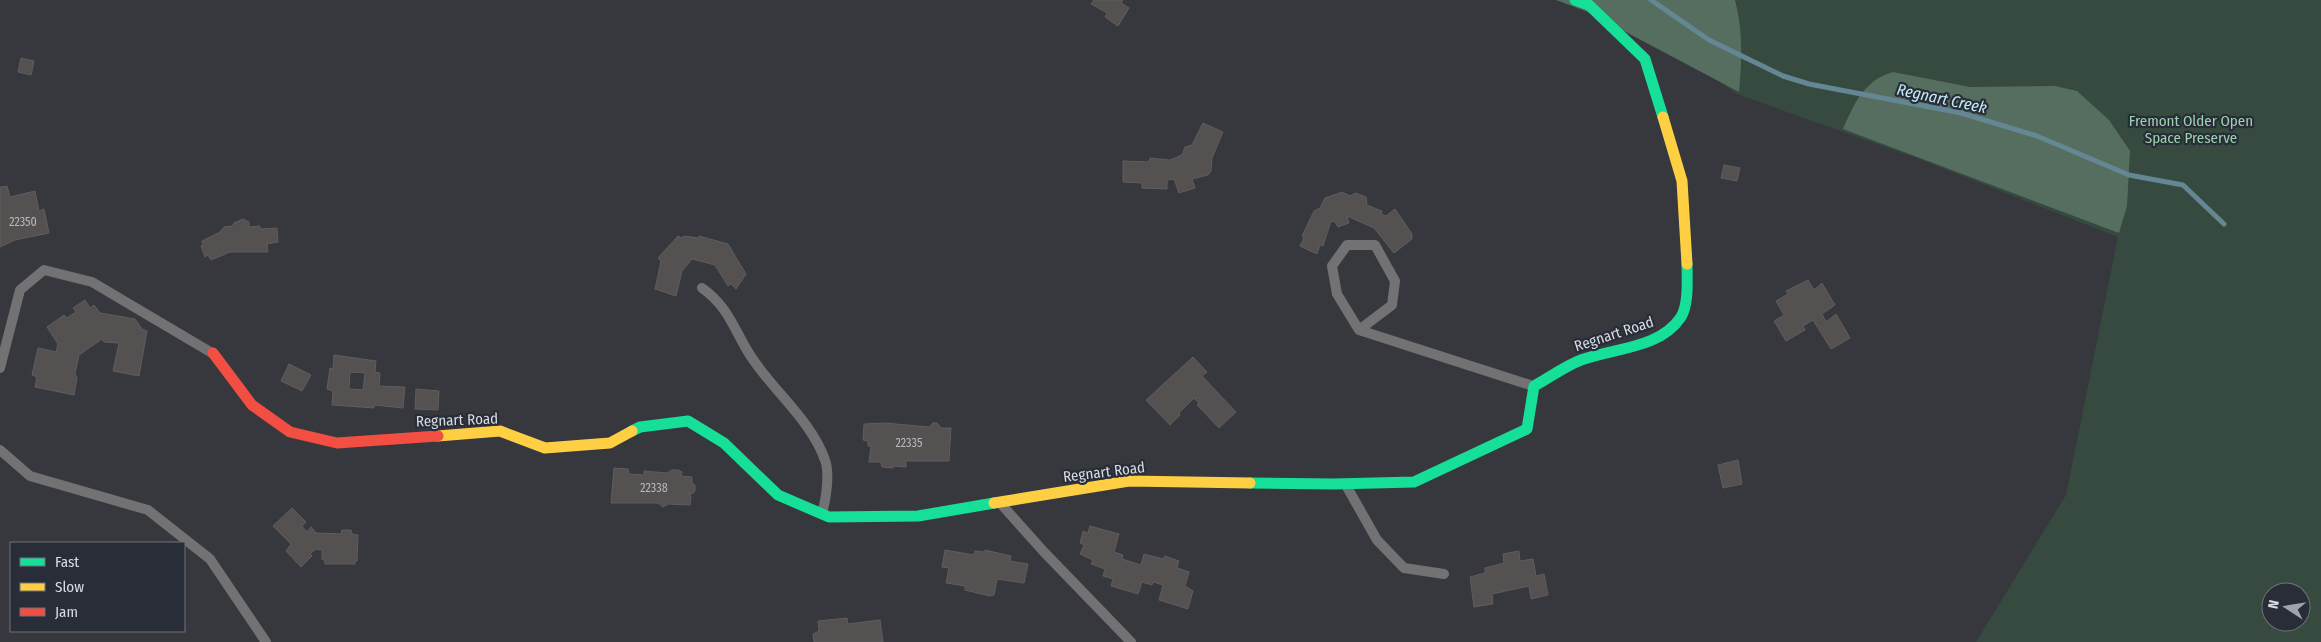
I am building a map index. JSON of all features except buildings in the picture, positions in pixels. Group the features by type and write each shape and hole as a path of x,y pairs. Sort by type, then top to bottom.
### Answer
{"street":[{"name":"Regnart Road","path":"213,353 252,405 290,432 337,443 500,431 545,448 610,442 640,427 688,421 724,443 778,495 829,517 918,516 1129,481 1345,484 1414,482 1527,429 1534,386 1580,360 1651,340 1668,331 1682,316 1688,288 1682,181 1645,59 1589,5 1574,0"}],"lane":[{"path":"1359,330 1392,305 1395,281 1375,245 1347,245 1332,266 1338,294 1359,330 1534,386"},
{"path":"0,368 20,290 44,270 92,282 213,353"},
{"path":"702,288 716,298 728,314 750,355 817,440 826,463 826,500 822,514"},
{"path":"0,450 30,476 148,510 210,559 266,642"},
{"path":"1345,484 1377,540 1404,568 1444,574"},
{"path":"1000,502 1044,552 1131,642"}],"green space":[{"path":"1556,0 1735,0 1741,46 1739,92 1588,12"},
{"name":"Fremont Older Open Space Preserve","path":"1607,0 2321,0 2321,642 1976,642 2066,495 2118,237 1919,159 1737,94"},
{"path":"1893,72 1970,87 2055,86 2077,91 2109,120 2130,151 2127,206 2119,233 1843,129 1856,102 1867,87 1883,76"}],"waterway":[{"name":"Regnart Creek","path":"1651,0 1709,40 1783,76 1809,84 1961,113 2037,136 2129,175 2183,185 2224,224"}],"traffic: fast":[{"path":"1575,0 1589,5 1645,59 1663,117"},
{"path":"1250,483 1334,484 1414,482 1527,429 1534,386 1581,360 1649,342 1672,328 1684,312 1687,291 1687,264"},
{"path":"632,431 640,427 688,421 724,443 778,495 829,517 918,516 994,503"}],"traffic: slow":[{"path":"1663,117 1682,181 1687,264"},
{"path":"438,436 500,431 545,448 610,443 632,431"},
{"path":"994,503 1129,481 1250,483"}],"traffic: jam":[{"path":"213,353 252,405 290,432 337,443 438,436"}]}
